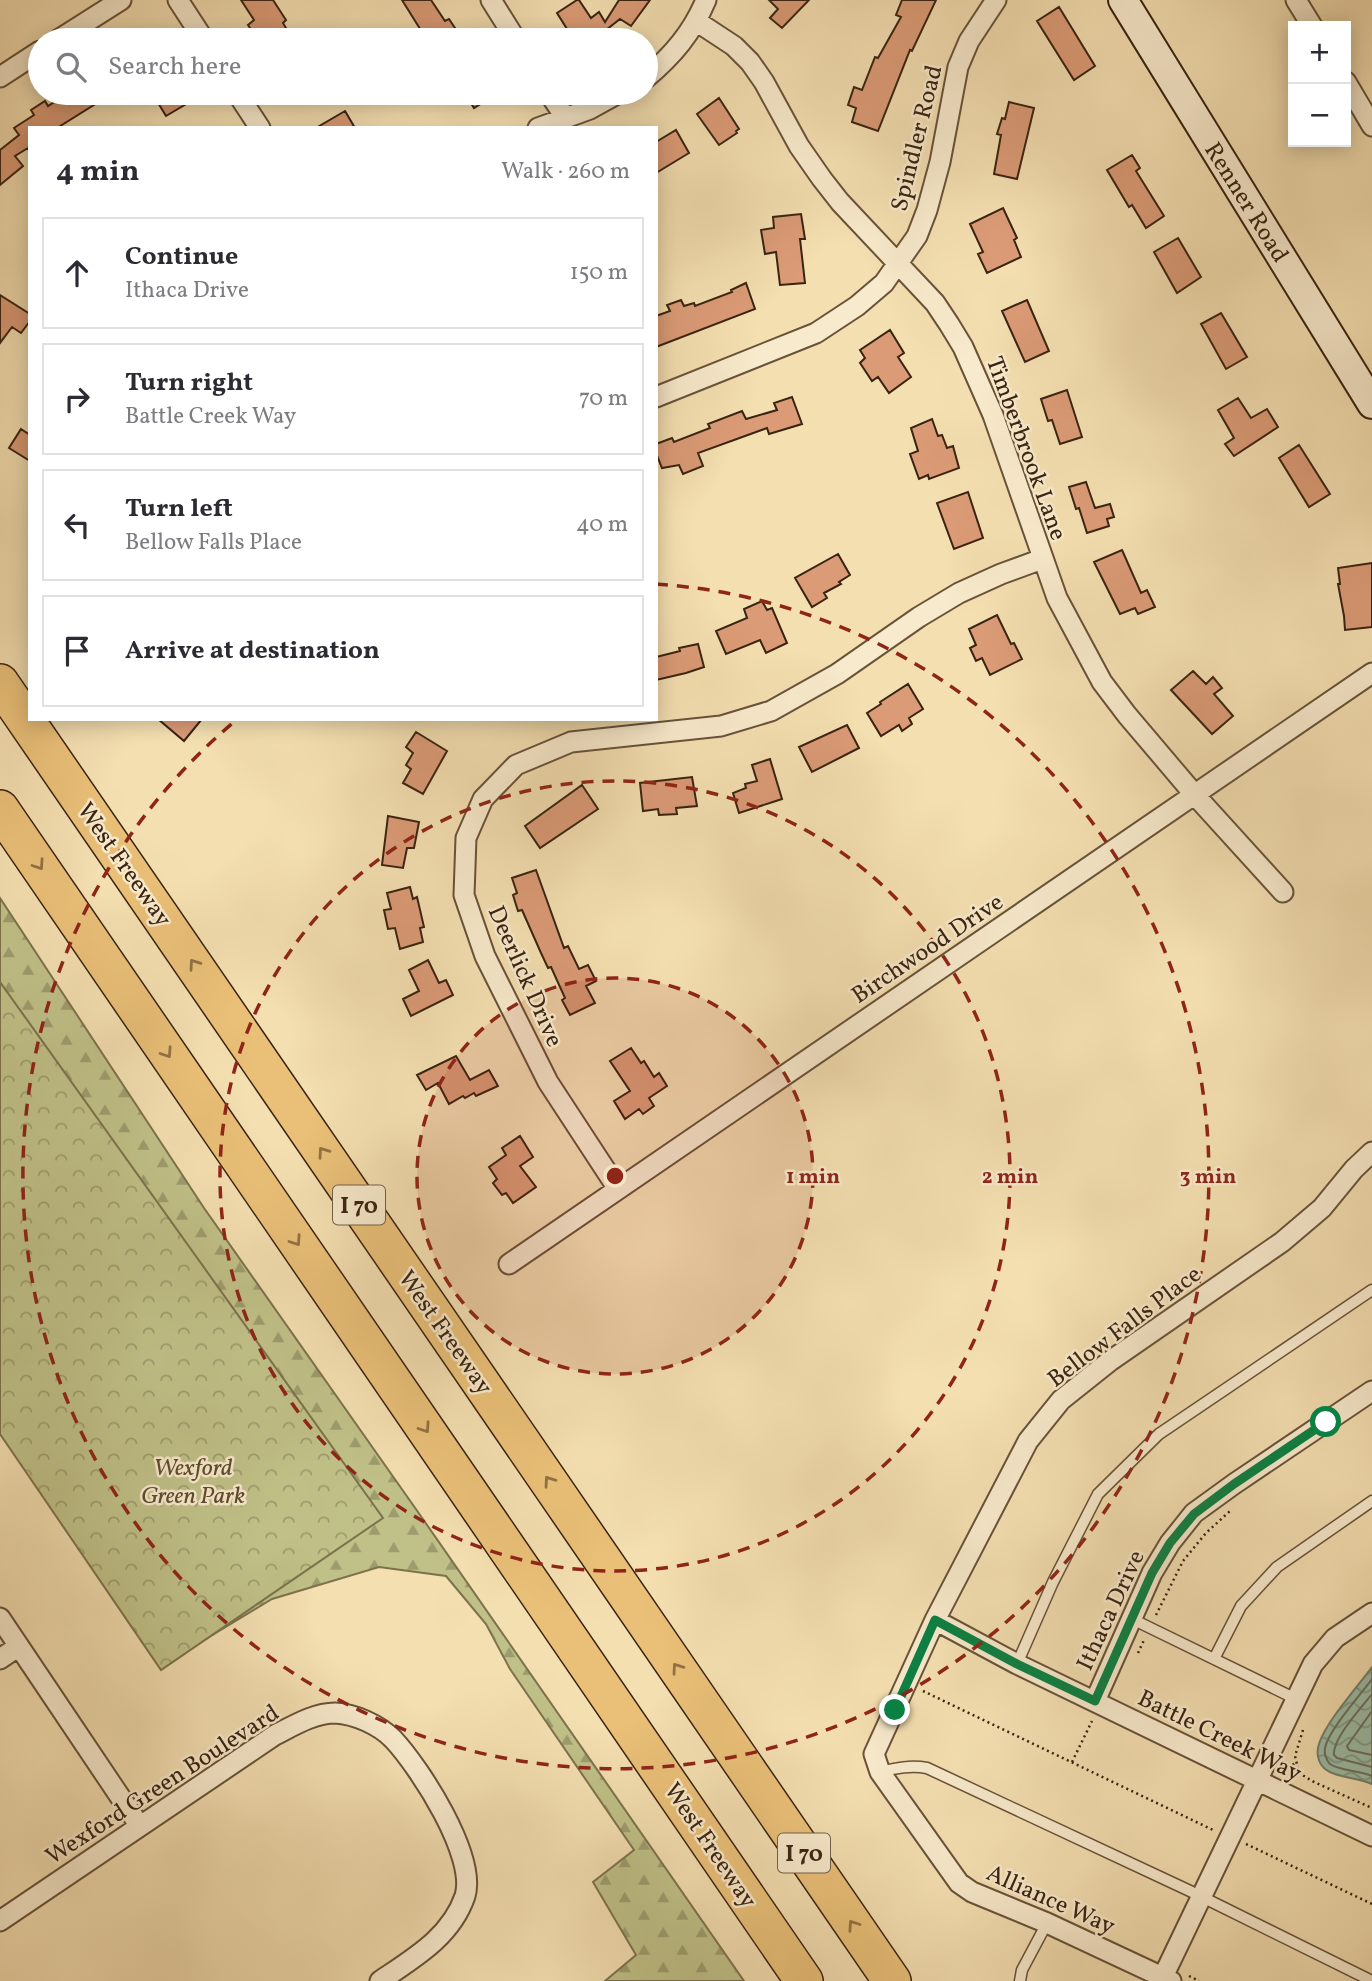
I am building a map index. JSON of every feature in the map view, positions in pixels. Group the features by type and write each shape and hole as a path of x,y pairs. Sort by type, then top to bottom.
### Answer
{"highway":[{"name":"West Freeway","path":"1,686 892,1981"},
{"name":"West Freeway","path":"0,809 804,1981"}],"main road":[{"name":"Renner Road","path":"1123,0 1372,404"}],"street":[{"path":"77,28 121,0"},
{"path":"178,0 196,28"},
{"path":"491,0 508,28"},
{"path":"658,67 676,51 706,0"},
{"name":"Spindler Road","path":"658,396 817,333 857,306 884,283 917,236 928,210 958,67 968,41 996,0"},
{"path":"1296,0 1309,21"},
{"name":"Timberbrook Lane","path":"696,21 734,46 750,62 799,146 839,202 935,303 963,347 993,415 1057,598 1102,682 1194,794 1283,892"},
{"path":"0,77 28,59"},
{"path":"1347,84 1372,126"},
{"path":"245,105 259,126"},
{"path":"557,105 565,117"},
{"path":"543,126 597,105"},
{"name":"Deerlick Drive","path":"618,1189 548,1082 485,956 464,895 466,838 483,799 516,765 571,742 721,726 771,710 837,674 919,617 959,593 1042,559"},
{"name":"Birchwood Drive","path":"509,1264 1372,673"},
{"name":"Bellow Falls Place","path":"880,1772 874,1754 935,1620 1028,1441 1061,1401 1110,1361 1282,1242 1322,1209 1354,1169 1372,1152"},
{"name":"Ithaca Drive","path":"1096,1707 1152,1573 1170,1543 1194,1514 1372,1391"},
{"path":"1165,1980 1201,1897 1313,1664 1335,1638 1372,1613"},
{"path":"0,1618 139,1825"},
{"name":"Battle Creek Way","path":"935,1620 1096,1707 1372,1836"},
{"path":"0,1659 19,1646"},
{"name":"Wexford Green Boulevard","path":"0,1921 275,1735 313,1717 334,1713 353,1716 392,1738 421,1776 461,1849 467,1878 467,1888 454,1920 441,1936 380,1981"},
{"name":"Alliance Way","path":"880,1772 959,1883 972,1892 1047,1923 1165,1980"}],"lane":[{"path":"1017,1664 1098,1494 1159,1434 1372,1290"},
{"path":"1214,1659 1241,1606 1277,1567 1372,1501"},
{"path":"1132,1619 1296,1699"},
{"path":"880,1772 918,1766 927,1768 1372,1980"},
{"path":"1020,1981 1022,1970 1047,1923"}],"path":[{"path":"920,1689 1218,1832"},
{"path":"1072,1762 1096,1707"},
{"path":"1304,1727 1296,1748 1295,1763 1301,1775 1372,1808"},
{"path":"1278,1776 1295,1763"},
{"path":"1242,1842 1372,1904"}],"green space":[{"name":"Wexford Green Park","path":"0,898 204,1208 744,1981 605,1981 636,1955 593,1882 634,1850 510,1669 486,1624 446,1576 379,1567 272,1599 194,1646 0,1276"},
{"name":"Wexford Green Park","path":"0,982 383,1518 161,1670 0,1434"}],"water":[{"path":"1372,1667 1372,1784 1325,1769 1318,1758 1318,1751 1322,1735"}],"building":[{"path":"241,0 273,0 286,20 283,23 286,28 250,28 248,25 254,20"},
{"path":"402,0 431,0 445,21 449,19 455,28 420,28"},
{"path":"579,0 591,18 599,12 605,22 619,0 650,0 631,26 620,19 609,28 566,28 557,13"},
{"path":"769,0 809,0 782,28 770,18 778,9"},
{"path":"902,0 936,0 912,51 910,50 878,131 852,122 856,108 848,105 854,87 862,90 875,57 878,58 901,17 896,15"},
{"path":"1059,7 1095,66 1074,80 1037,21"},
{"path":"719,98 739,129 719,145 697,114"},
{"path":"1009,102 1034,108 1017,179 994,174 1001,135 997,134 1002,118 1005,119"},
{"path":"39,105 94,105 60,126 28,126 28,148 15,156 23,166 0,185 0,150 19,135 14,128 34,115 31,110"},
{"path":"159,105 185,105 166,116"},
{"path":"345,111 354,126 319,126"},
{"path":"676,130 689,153 658,172 658,141"},
{"path":"1132,155 1140,168 1136,171 1164,216 1146,228 1132,205 1129,207 1107,170"},
{"path":"1003,208 1017,238 1014,240 1021,257 987,273 978,254 983,252 970,224"},
{"path":"801,214 805,239 800,239 805,283 780,285 776,252 765,254 761,230 774,228 773,217"},
{"path":"1178,238 1201,277 1177,293 1154,252"},
{"path":"746,283 755,309 658,346 658,315 670,311 667,305 681,300 684,306 694,303 695,306 732,292 731,290"},
{"path":"0,295 28,313 28,324 21,333 12,327 0,343"},
{"path":"1027,300 1049,351 1025,362 1002,311"},
{"path":"1221,313 1247,357 1226,369 1201,324"},
{"path":"890,330 904,353 898,357 911,377 889,393 878,377 872,381 860,363 865,358 860,350"},
{"path":"1067,390 1082,437 1060,444 1052,420 1048,421 1041,399"},
{"path":"792,397 802,424 769,434 767,428 698,453 703,466 683,474 679,465 662,468 658,458 658,443 672,438 674,442 710,428 708,424 742,411 746,419 777,410 774,403"},
{"path":"1238,398 1251,418 1267,409 1278,427 1234,456 1225,444 1234,438 1218,410"},
{"path":"932,419 938,436 942,435 947,448 953,446 959,468 929,479 928,475 919,479 910,454 918,451 911,428"},
{"path":"21,429 28,434 28,460 9,448"},
{"path":"1299,445 1330,494 1309,507 1279,458"},
{"path":"1086,482 1095,508 1110,504 1114,517 1107,519 1109,526 1087,533 1069,487"},
{"path":"968,492 983,538 954,549 937,503"},
{"path":"1122,550 1141,593 1147,590 1155,607 1138,614 1135,608 1120,614 1094,562"},
{"path":"838,554 850,575 839,582 841,584 824,593 827,598 812,607 795,578"},
{"path":"1372,563 1372,627 1345,630 1338,568"},
{"path":"762,601 767,610 772,608 787,643 766,653 760,640 726,654 716,631 747,618 744,609"},
{"path":"997,615 1011,644 1014,643 1022,659 990,675 982,658 976,661 970,648 976,645 969,629"},
{"path":"698,644 704,667 658,680 658,656 680,651 679,648"},
{"path":"1193,671 1206,684 1213,677 1222,688 1214,694 1233,716 1212,734 1171,690"},
{"path":"908,684 923,709 909,718 912,724 902,731 899,725 881,736 867,713"},
{"path":"160,721 200,721 184,741"},
{"path":"847,725 859,748 812,772 799,747"},
{"path":"416,732 447,751 423,794 403,783 411,769 406,765 413,753 406,747"},
{"path":"770,759 782,799 739,813 733,793 746,788 745,784 757,781 752,765"},
{"path":"692,777 697,806 676,808 677,814 659,815 658,809 643,811 640,783"},
{"path":"582,785 598,809 540,848 525,826"},
{"path":"388,816 419,822 414,848 407,848 403,868 382,865"},
{"path":"536,870 564,948 568,946 579,969 588,965 596,981 586,986 595,1003 570,1015 551,967 548,968 522,910 518,911 513,895 517,893 512,878"},
{"path":"410,887 413,899 417,897 424,927 420,928 423,942 400,949 395,928 388,929 384,910 391,909 387,893"},
{"path":"428,960 439,983 446,980 453,995 411,1016 403,999 419,991 409,970"},
{"path":"631,1048 641,1063 644,1061 654,1077 659,1073 667,1086 649,1098 654,1106 643,1114 639,1109 625,1119 614,1101 630,1091 610,1061"},
{"path":"456,1056 470,1080 489,1070 498,1086 476,1096 474,1093 465,1098 463,1096 449,1104 438,1083 426,1090 417,1075"},
{"path":"520,1136 533,1157 520,1166 536,1187 513,1203 506,1193 502,1195 493,1183 497,1179 489,1167 506,1155 502,1148"}],"route":[{"path":"895,1710 935,1620 1017,1664 1095,1701 1152,1573 1170,1543 1194,1514 1326,1422"}]}
